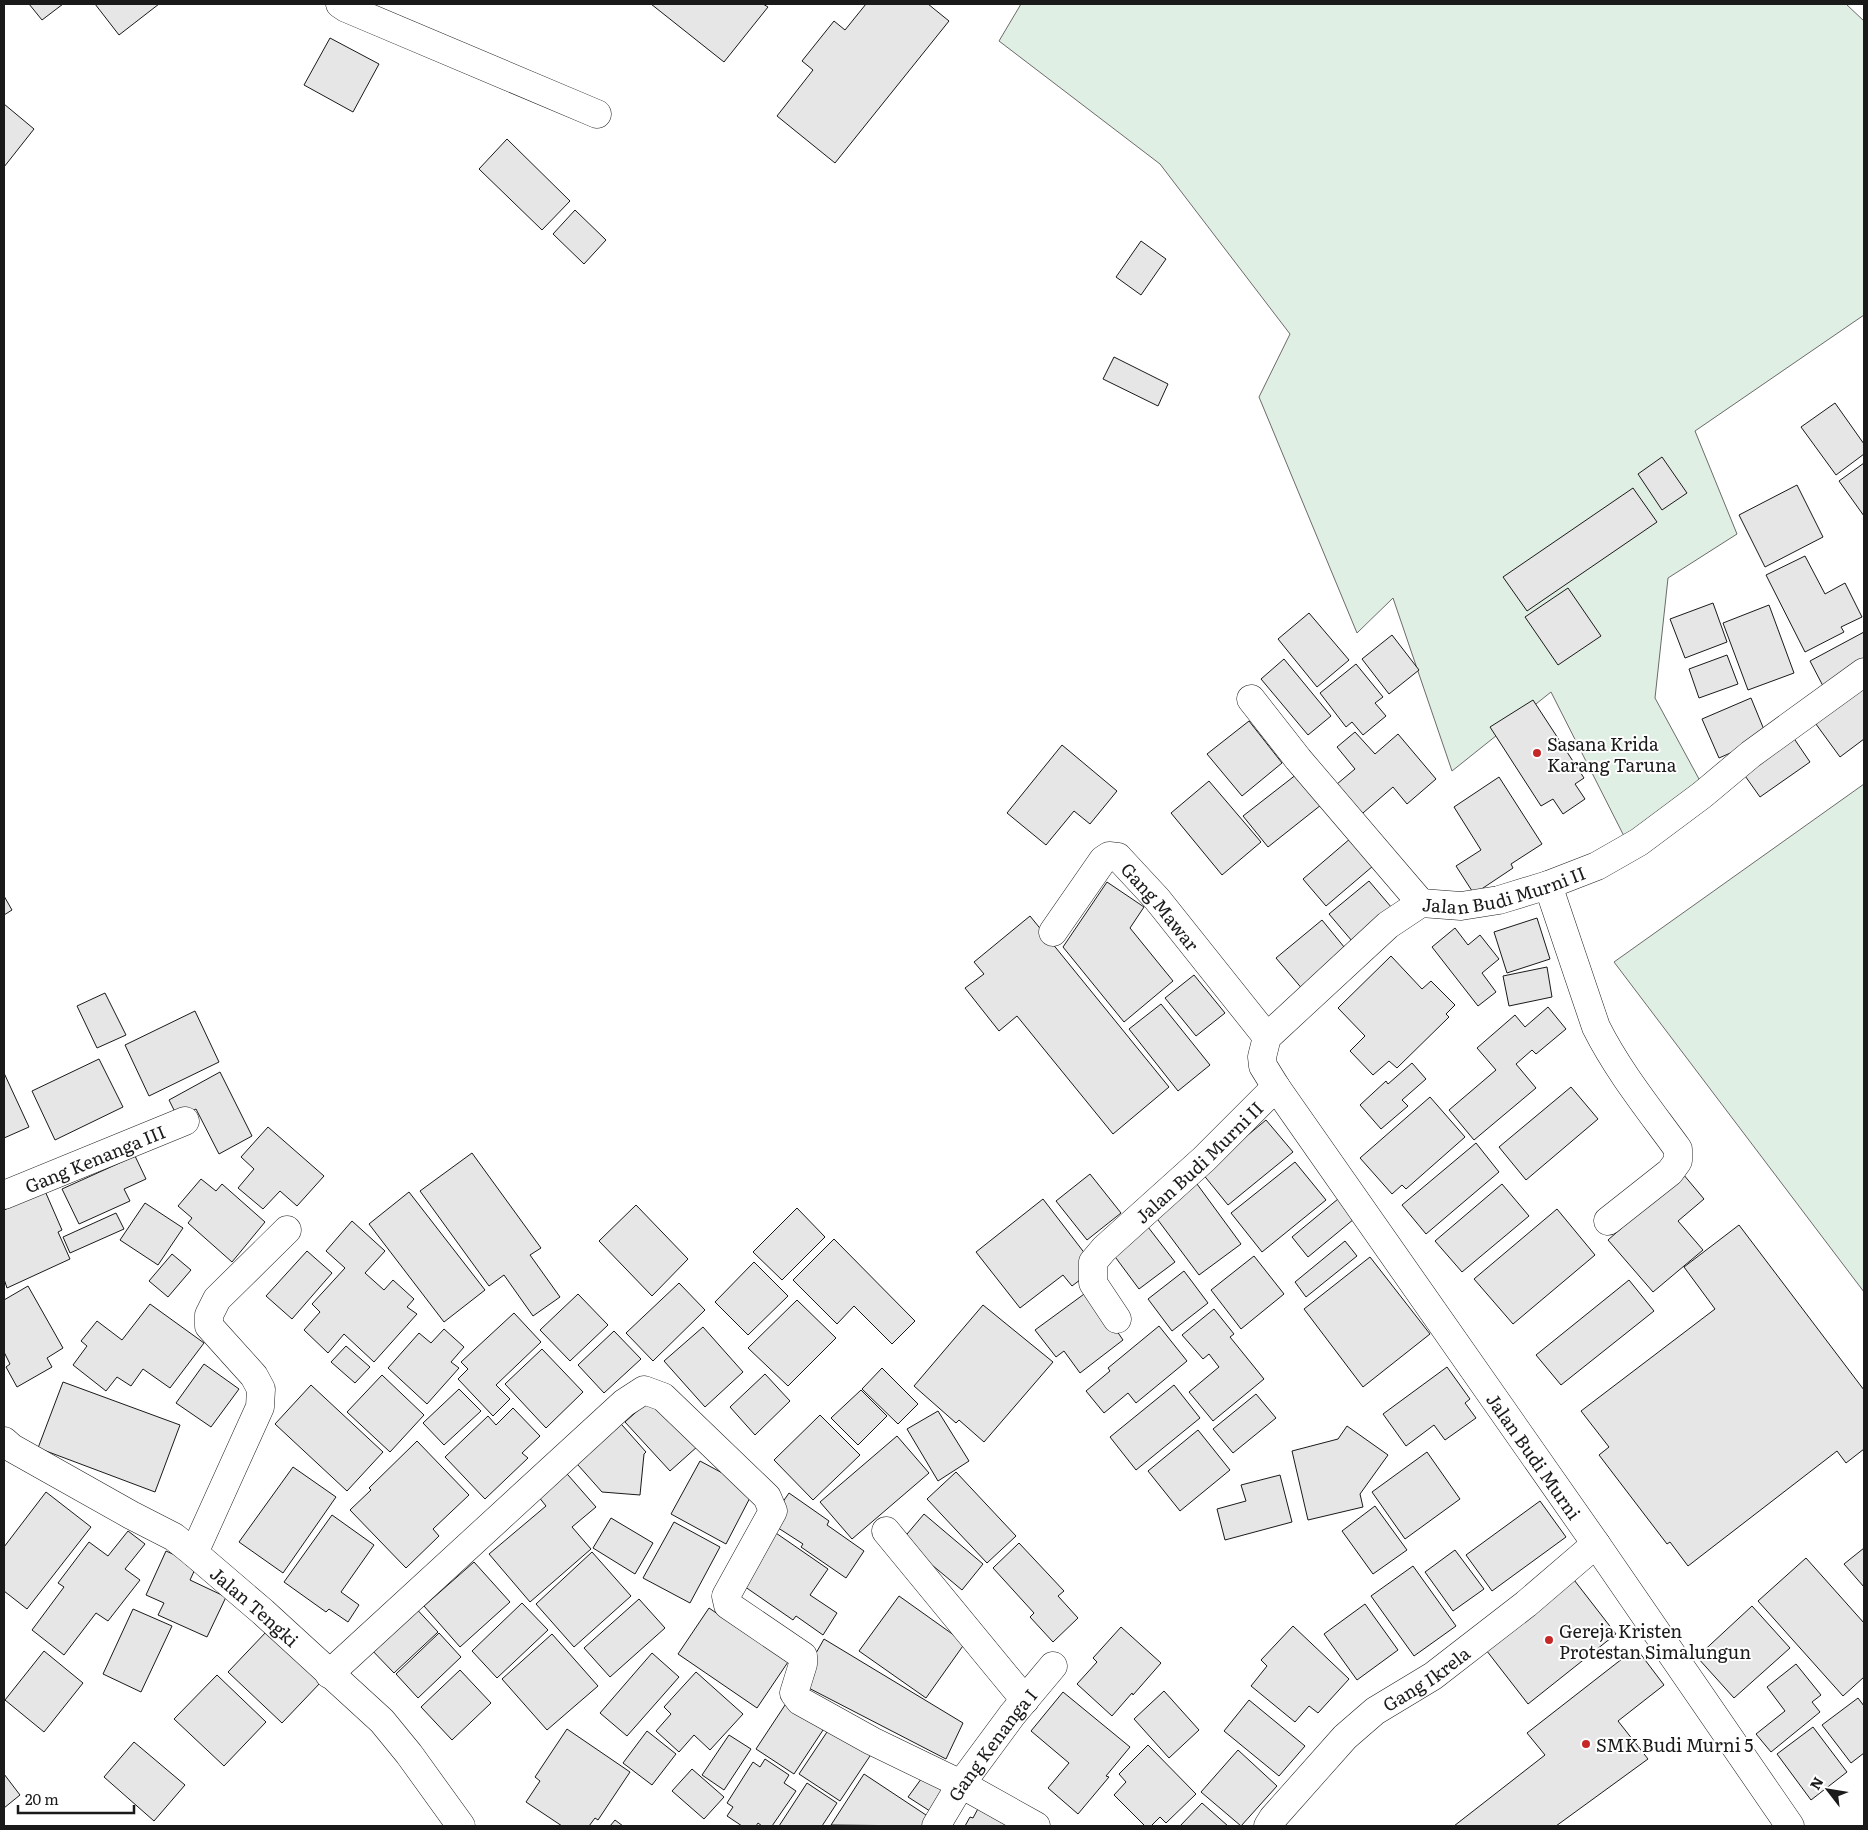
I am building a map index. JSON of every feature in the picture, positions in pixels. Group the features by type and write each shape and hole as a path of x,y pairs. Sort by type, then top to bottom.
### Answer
{"street":[{"path":"340,4 597,114"},
{"name":"Jalan Budi Murni II","path":"1117,1319 1093,1282 1093,1262 1104,1249 1204,1159 1276,1087 1263,1066 1262,1057 1267,1037 1388,925 1421,903 1461,906 1499,900 1548,885 1597,866 1639,842 1702,795 1750,754 1864,672"},
{"path":"1251,699 1298,759 1421,903"},
{"name":"Gang Mawar","path":"1053,932 1102,860 1108,856 1118,857 1157,899 1267,1037"},
{"path":"1548,885 1596,1027 1610,1054 1678,1149 1678,1161 1670,1172 1608,1221"},
{"name":"Jalan Budi Murni","path":"1276,1087 1596,1544 1790,1826"},
{"name":"Gang Kenanga III","path":"4,1195 185,1120"},
{"path":"194,1553 260,1407 261,1389 254,1376 209,1326 210,1315 217,1299 287,1230"},
{"path":"329,1674 624,1403 644,1390 662,1397 767,1498 773,1511 726,1596 728,1605 803,1656 803,1664 794,1693 800,1701 872,1741 961,1784 1036,1826"},
{"name":"Jalan Tengki","path":"4,1441 12,1448 174,1537 194,1553 263,1612 382,1721 461,1826"},
{"path":"886,1531 1025,1700"},
{"name":"Gang Ikrela","path":"1268,1826 1345,1736 1375,1711 1440,1670 1526,1604 1596,1544"},
{"name":"Gang Kenanga I","path":"936,1826 961,1784 1053,1666"}],"green space":[{"path":"1021,4 1846,4 1864,21 1864,315 1695,431 1737,534 1668,578 1655,698 1705,790 1628,844 1551,692 1452,771 1393,598 1357,633 1259,397 1290,334 1160,164 999,41"},
{"path":"1864,784 1864,1292 1614,962"}],"building":[{"path":"29,4 63,4 42,20"},
{"path":"95,4 159,4 119,35"},
{"path":"651,4 763,4 768,7 724,62"},
{"path":"866,4 928,4 949,21 835,163 777,116 813,70 802,61 834,21 845,30"},
{"path":"330,38 379,64 353,112 304,85"},
{"path":"4,104 34,129 4,167"},
{"path":"507,139 570,201 542,230 479,169"},
{"path":"575,210 606,240 584,264 553,234"},
{"path":"1141,241 1166,259 1141,295 1116,277"},
{"path":"1114,357 1168,384 1158,406 1103,379"},
{"path":"1835,403 1864,444 1864,454 1836,475 1801,427"},
{"path":"1662,457 1687,493 1662,510 1638,474"},
{"path":"1864,463 1864,516 1839,481"},
{"path":"1797,485 1823,537 1765,567 1739,515"},
{"path":"1633,488 1657,522 1527,611 1503,577"},
{"path":"1805,556 1825,594 1845,583 1862,617 1841,627 1844,632 1805,652 1766,575"},
{"path":"1568,588 1601,636 1558,665 1525,617"},
{"path":"1713,603 1727,642 1685,658 1670,619"},
{"path":"1769,605 1794,673 1748,690 1723,623"},
{"path":"1309,613 1349,660 1317,687 1278,639"},
{"path":"1864,632 1864,665 1823,686 1810,661"},
{"path":"1392,635 1419,670 1389,694 1362,659"},
{"path":"1727,655 1738,684 1699,698 1689,669"},
{"path":"1284,659 1331,716 1308,735 1261,679"},
{"path":"1356,664 1383,697 1375,703 1386,716 1363,735 1352,722 1346,727 1320,693"},
{"path":"1864,684 1864,739 1840,757 1813,720"},
{"path":"1751,698 1767,737 1719,758 1702,719"},
{"name":"Sasana Krida Karang Taruna","path":"1533,700 1584,778 1575,784 1585,799 1563,814 1553,799 1541,806 1490,727"},
{"path":"1249,721 1282,763 1242,796 1207,754"},
{"path":"1355,732 1375,754 1398,734 1436,779 1407,804 1393,787 1356,819 1331,789 1355,769 1337,747"},
{"path":"1793,737 1810,762 1760,797 1743,773"},
{"path":"1062,745 1117,791 1090,824 1074,811 1046,845 1007,813"},
{"path":"1297,774 1321,805 1268,847 1243,816"},
{"path":"1499,777 1542,844 1511,864 1513,868 1474,894 1456,866 1481,850 1454,807"},
{"path":"1209,781 1261,842 1222,875 1171,813"},
{"path":"1351,838 1373,866 1326,906 1303,879"},
{"path":"1369,881 1392,908 1352,941 1329,914"},
{"path":"1107,882 1144,907 1130,928 1173,981 1124,1022 1063,947"},
{"path":"4,896 12,910 4,915"},
{"path":"1030,916 1169,1087 1113,1134 1017,1016 999,1031 965,988 984,974 974,962"},
{"path":"1537,918 1550,959 1507,973 1494,932"},
{"path":"1322,920 1349,953 1304,991 1276,958"},
{"path":"1455,928 1468,945 1480,935 1499,959 1482,973 1496,992 1478,1006 1432,947"},
{"path":"1391,956 1422,989 1431,981 1455,1005 1446,1014 1449,1017 1397,1068 1389,1061 1373,1075 1350,1051 1365,1036 1338,1008"},
{"path":"1547,967 1552,997 1509,1006 1503,976"},
{"path":"1194,975 1225,1013 1196,1036 1165,998"},
{"path":"105,993 126,1035 97,1048 77,1006"},
{"path":"1161,1004 1210,1065 1178,1091 1129,1029"},
{"path":"1548,1007 1566,1029 1536,1054 1532,1050 1516,1064 1536,1088 1474,1140 1449,1110 1496,1070 1477,1048 1515,1015 1525,1027"},
{"path":"195,1011 219,1062 149,1096 125,1045"},
{"path":"99,1059 123,1107 55,1140 32,1091"},
{"path":"1412,1063 1426,1079 1402,1100 1408,1106 1381,1129 1360,1105 1386,1081 1388,1084"},
{"path":"220,1072 252,1136 219,1154 196,1109 178,1118 169,1100"},
{"path":"4,1073 29,1127 4,1138"},
{"path":"1571,1087 1598,1119 1526,1180 1499,1147"},
{"path":"1430,1097 1465,1137 1406,1189 1402,1185 1392,1194 1360,1158"},
{"path":"1266,1120 1293,1152 1228,1205 1202,1173"},
{"path":"268,1127 324,1176 297,1206 280,1191 263,1209 238,1188 254,1169 241,1157"},
{"path":"1476,1143 1499,1172 1426,1234 1402,1205"},
{"path":"472,1153 541,1248 530,1255 560,1297 533,1316 504,1275 489,1286 420,1191"},
{"path":"135,1156 146,1179 124,1189 130,1201 79,1224 62,1189"},
{"path":"1295,1162 1326,1200 1262,1252 1231,1213"},
{"path":"1090,1174 1121,1213 1087,1240 1056,1201"},
{"path":"1683,1174 1704,1199 1678,1221 1703,1250 1653,1292 1608,1240"},
{"path":"201,1179 216,1191 222,1184 265,1222 232,1262 188,1223 192,1218 178,1206"},
{"path":"1197,1184 1241,1244 1199,1275 1155,1216"},
{"path":"1502,1184 1529,1216 1462,1272 1435,1241"},
{"path":"45,1191 62,1230 58,1232 70,1259 7,1288 4,1279 4,1210"},
{"path":"409,1192 485,1290 444,1322 369,1224"},
{"path":"1043,1199 1086,1255 1093,1270 1072,1286 1063,1275 1020,1308 976,1252"},
{"path":"1338,1199 1354,1219 1308,1257 1292,1237"},
{"path":"145,1203 183,1228 158,1265 120,1240"},
{"path":"636,1205 688,1259 652,1296 599,1241"},
{"path":"797,1208 825,1237 782,1280 753,1252"},
{"path":"1557,1209 1595,1255 1513,1324 1474,1279"},
{"path":"116,1213 124,1229 70,1253 63,1237"},
{"path":"352,1221 385,1251 365,1273 384,1290 393,1280 414,1299 407,1307 417,1314 374,1362 344,1334 328,1353 304,1330 320,1312 312,1304 345,1268 326,1251"},
{"path":"1739,1225 1864,1390 1864,1449 1846,1463 1837,1451 1688,1566 1670,1542 1667,1544 1599,1455 1609,1447 1581,1411 1715,1309 1684,1267"},
{"path":"1148,1227 1175,1262 1139,1289 1113,1254"},
{"path":"834,1239 915,1321 892,1344 854,1306 837,1324 793,1280"},
{"path":"1345,1241 1357,1256 1306,1297 1295,1282"},
{"path":"307,1251 332,1273 292,1319 266,1296"},
{"path":"172,1254 191,1270 168,1297 149,1281"},
{"path":"1254,1256 1284,1294 1241,1329 1211,1290"},
{"path":"1370,1257 1430,1334 1363,1387 1304,1309"},
{"path":"754,1262 788,1296 748,1335 715,1302"},
{"path":"1184,1271 1208,1303 1172,1331 1148,1299"},
{"path":"1629,1280 1654,1311 1561,1385 1536,1355"},
{"path":"679,1283 705,1310 653,1361 626,1333"},
{"path":"28,1286 63,1348 47,1358 52,1367 17,1387 6,1367 10,1364 4,1352 4,1300"},
{"path":"1091,1289 1123,1340 1080,1373 1064,1351 1056,1357 1035,1330"},
{"path":"578,1294 608,1325 570,1361 540,1330"},
{"path":"797,1300 836,1338 788,1386 748,1348"},
{"path":"150,1304 204,1343 170,1388 143,1369 131,1386 117,1377 106,1391 73,1365 87,1346 81,1341 97,1321 122,1340"},
{"path":"983,1305 1053,1362 984,1442 959,1420 956,1423 914,1386"},
{"path":"1214,1309 1234,1334 1230,1337 1264,1379 1213,1421 1189,1392 1219,1367 1209,1354 1203,1359 1182,1335"},
{"path":"514,1313 541,1342 496,1385 510,1399 493,1416 458,1379 468,1369 461,1362"},
{"path":"1159,1326 1187,1361 1136,1403 1128,1393 1104,1413 1086,1391 1110,1371 1108,1368"},
{"path":"703,1327 743,1372 705,1407 664,1361"},
{"path":"444,1329 464,1347 451,1362 459,1368 427,1404 388,1368 419,1333 431,1343"},
{"path":"614,1331 641,1359 604,1393 578,1365"},
{"path":"346,1346 370,1367 355,1383 331,1362"},
{"path":"542,1349 583,1392 546,1428 505,1384"},
{"path":"204,1364 239,1389 211,1427 176,1403"},
{"path":"1447,1367 1470,1399 1465,1403 1476,1418 1445,1440 1434,1425 1406,1446 1383,1414"},
{"path":"882,1368 918,1404 898,1424 862,1389"},
{"path":"765,1374 790,1401 755,1435 730,1407"},
{"path":"382,1375 424,1415 390,1452 347,1412"},
{"path":"63,1382 180,1425 155,1492 38,1448"},
{"path":"311,1385 383,1452 347,1491 275,1424"},
{"path":"1174,1385 1200,1418 1136,1470 1110,1437"},
{"path":"459,1389 481,1411 444,1445 423,1423"},
{"path":"861,1390 887,1416 858,1445 831,1418"},
{"path":"1256,1394 1276,1418 1233,1453 1213,1429"},
{"path":"653,1397 698,1446 670,1471 625,1422"},
{"path":"513,1408 540,1436 522,1453 528,1458 485,1499 445,1457 488,1416 496,1425"},
{"path":"938,1411 969,1461 938,1481 907,1429"},
{"path":"820,1415 860,1455 813,1500 774,1460"},
{"path":"614,1416 646,1452 644,1454 640,1495 602,1492 570,1456"},
{"path":"1347,1426 1388,1455 1360,1494 1363,1507 1308,1520 1292,1451 1338,1439"},
{"path":"1198,1430 1230,1470 1180,1511 1148,1471"},
{"path":"897,1436 929,1473 852,1539 820,1502"},
{"path":"417,1441 469,1495 433,1529 439,1536 406,1568 350,1510 371,1490 369,1488"},
{"path":"1427,1452 1460,1499 1405,1539 1372,1492"},
{"path":"700,1461 754,1490 726,1544 671,1514"},
{"path":"293,1467 336,1497 283,1573 239,1542"},
{"path":"561,1467 596,1507 572,1527 591,1549 530,1602 489,1554 546,1506 534,1491"},
{"path":"956,1472 1016,1536 987,1563 927,1499"},
{"path":"1280,1475 1292,1522 1225,1540 1217,1509 1246,1501 1241,1485"},
{"path":"46,1492 91,1527 27,1609 4,1591 4,1547"},
{"path":"789,1493 829,1521 827,1525 864,1551 846,1578 801,1547 803,1544 769,1522"},
{"path":"1540,1501 1566,1537 1492,1591 1466,1555"},
{"path":"1375,1506 1407,1550 1373,1574 1342,1531"},
{"path":"924,1514 983,1564 962,1590 902,1540"},
{"path":"332,1515 374,1545 341,1592 359,1605 348,1622 329,1609 326,1612 284,1582"},
{"path":"611,1518 653,1543 635,1574 593,1548"},
{"path":"674,1522 720,1547 690,1603 643,1578"},
{"path":"128,1531 145,1544 125,1569 140,1580 108,1621 96,1613 64,1655 32,1630 64,1587 58,1583 89,1542 108,1556"},
{"path":"773,1531 828,1569 810,1595 837,1613 823,1635 796,1616 793,1620 738,1582"},
{"path":"1019,1543 1064,1591 1058,1596 1078,1618 1053,1642 1030,1617 1034,1613 993,1568"},
{"path":"1864,1548 1864,1587 1844,1564"},
{"path":"1455,1550 1484,1589 1453,1611 1425,1572"},
{"path":"166,1551 197,1565 190,1580 226,1597 207,1637 158,1615 164,1603 146,1595"},
{"path":"592,1552 631,1596 574,1647 536,1604"},
{"path":"1806,1558 1864,1623 1864,1677 1843,1696 1758,1601"},
{"path":"474,1562 510,1602 460,1647 424,1606"},
{"path":"1413,1566 1456,1626 1414,1656 1371,1596"},
{"name":"Gereja Kristen Protestan Simalungun","path":"1571,1576 1616,1634 1528,1704 1483,1646"},
{"path":"899,1596 965,1643 926,1698 859,1651"},
{"path":"639,1599 665,1628 610,1677 584,1648"},
{"path":"411,1603 438,1632 394,1673 367,1645"},
{"path":"522,1603 548,1630 497,1678 472,1651"},
{"path":"1365,1604 1398,1650 1357,1680 1324,1634"},
{"path":"1752,1606 1790,1648 1734,1698 1697,1657"},
{"path":"709,1608 788,1662 757,1708 678,1654"},
{"path":"133,1609 172,1626 141,1692 103,1674"},
{"path":"1293,1626 1349,1679 1318,1713 1309,1706 1295,1722 1251,1686 1267,1666 1261,1660"},
{"path":"1121,1627 1161,1663 1112,1716 1077,1684 1097,1662 1093,1658"},
{"path":"267,1631 321,1682 282,1723 228,1672"},
{"path":"439,1633 461,1657 418,1698 396,1674"},
{"path":"552,1634 598,1686 547,1730 502,1679"},
{"path":"824,1639 963,1723 946,1759 799,1683"},
{"name":"SMK Budi Murni 5","path":"1636,1648 1664,1685 1618,1721 1648,1759 1556,1826 1454,1826 1545,1755 1527,1733"},
{"path":"44,1651 83,1683 44,1732 5,1700"},
{"path":"652,1653 679,1677 627,1736 600,1713"},
{"path":"1796,1664 1821,1695 1812,1702 1820,1712 1771,1752 1756,1734 1785,1711 1767,1687"},
{"path":"460,1670 491,1703 452,1740 421,1707"},
{"path":"696,1672 743,1714 710,1750 694,1735 679,1752 656,1731 671,1714 664,1707"},
{"path":"217,1675 266,1722 224,1766 174,1719"},
{"path":"1164,1691 1199,1730 1169,1758 1134,1719"},
{"path":"1063,1692 1130,1747 1106,1776 1109,1777 1078,1814 1048,1788 1069,1763 1031,1731"},
{"path":"1858,1698 1864,1706 1864,1753 1851,1763 1822,1725"},
{"path":"789,1699 827,1724 794,1774 756,1749"},
{"path":"1249,1700 1305,1746 1279,1776 1224,1731"},
{"path":"831,1726 872,1753 840,1801 799,1774"},
{"path":"1813,1727 1847,1772 1811,1800 1777,1754"},
{"path":"567,1729 630,1772 598,1820 595,1818 589,1826 562,1826 526,1802 540,1781 535,1777"},
{"path":"647,1731 676,1754 652,1785 623,1763"},
{"path":"729,1735 751,1749 724,1790 702,1775"},
{"path":"134,1742 185,1785 154,1821 104,1777"},
{"path":"1148,1745 1196,1794 1166,1823 1160,1817 1151,1826 1145,1826 1114,1795 1126,1782 1119,1774"},
{"path":"1238,1750 1277,1786 1241,1826 1201,1792"},
{"path":"765,1759 789,1775 784,1783 796,1791 772,1826 762,1826 758,1823 756,1826 742,1826 727,1816 733,1807 727,1803 753,1762 760,1767"},
{"path":"692,1769 724,1797 704,1819 672,1791"},
{"path":"927,1771 953,1785 933,1813 908,1797"},
{"path":"4,1774 20,1795 4,1808"},
{"path":"864,1774 929,1817 923,1826 831,1825"},
{"path":"807,1783 837,1803 822,1826 779,1826"},
{"path":"981,1803 1021,1826 965,1826 970,1817 973,1818"},
{"path":"1202,1803 1228,1826 1180,1826"},
{"path":"615,1820 623,1826 610,1826"}],"place":[{"name":"Sasana Krida Karang Taruna","path":"1537,753"},
{"name":"Gereja Kristen Protestan Simalungun","path":"1549,1640"},
{"name":"SMK Budi Murni 5","path":"1586,1744"}]}
